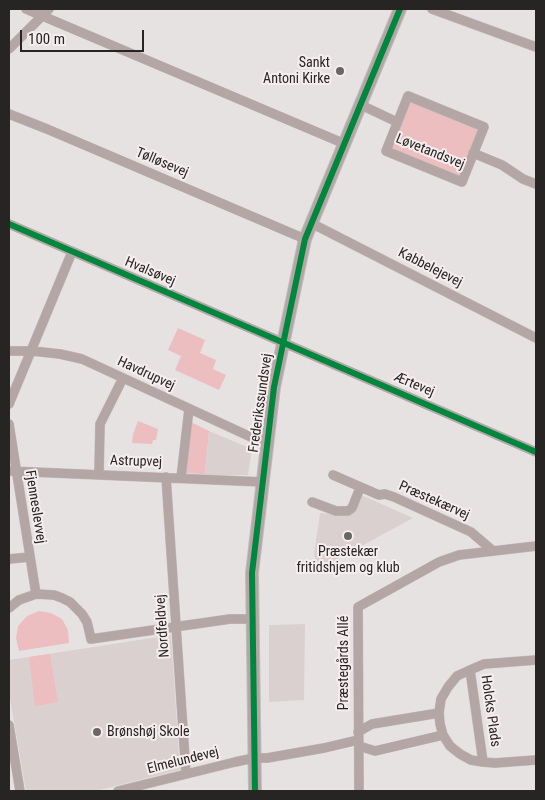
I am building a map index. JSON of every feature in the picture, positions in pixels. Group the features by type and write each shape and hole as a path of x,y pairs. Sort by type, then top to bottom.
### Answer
{"main road":[{"name":"Frederikssundsvej","path":"255,791 252,573 274,387 282,342 305,239 400,9"}],"street":[{"path":"26,9 46,12 345,144"},
{"path":"432,9 536,47"},
{"path":"9,48 46,12"},
{"name":"Løvetandsvej","path":"408,96 484,126 473,153 462,182 386,151 408,96"},
{"name":"Løvetandsvej","path":"361,105 397,122"},
{"name":"Tølløsevej","path":"9,114 305,239"},
{"name":"Løvetandsvej","path":"473,153 502,165 536,184"},
{"name":"Kabbelejevej","path":"311,223 536,338"},
{"name":"Hvalsøvej","path":"9,224 282,342"},
{"path":"9,404 72,252"},
{"name":"Ærtevej","path":"282,342 536,452"},
{"name":"Havdrupvej","path":"9,351 60,354 82,359 253,438 268,441"},
{"path":"99,474 100,424 122,378"},
{"path":"180,478 189,409"},
{"name":"Fjenneslevvej","path":"9,424 12,471 36,594"},
{"name":"Astrupvej","path":"12,471 263,482"},
{"name":"Præstekærvej","path":"333,475 379,495 385,494 394,497 471,532 492,550"},
{"name":"Nordfeldvej","path":"166,477 186,774"},
{"path":"312,502 336,511 348,511 352,508 360,488"},
{"name":"Præstegårds Allé","path":"359,791 358,607 439,562 459,555 536,546"},
{"path":"9,559 30,556"},
{"path":"9,608 19,600 36,594 54,595 70,602 77,608 87,622 91,639 230,619 252,619"},
{"path":"470,670 484,664 536,660"},
{"name":"Holcks Plads","path":"470,670 483,762 471,760 450,746 440,724 439,713 441,699 448,687 457,676 470,670"},
{"path":"254,758 267,758 358,740 372,724 439,713"},
{"path":"9,725 20,791"},
{"path":"358,740 375,751 444,735"},
{"name":"Elmelundevej","path":"118,791 154,787 186,774 254,758"},
{"path":"483,762 536,760"}],"shaded area":[{"path":"412,100 480,128 460,176 390,150"},
{"path":"178,328 205,340 200,353 216,360 213,369 226,375 219,390 175,370 181,356 168,350"},
{"path":"138,421 158,429 156,440 153,440 152,444 132,443"},
{"path":"191,422 209,431 205,474 184,473"},
{"path":"209,431 252,449 248,475 205,475"},
{"name":"Præstekær fritidshjem og klub","path":"361,495 413,518 320,567 314,555 320,513 347,515"},
{"path":"39,611 51,613 62,619 68,630 69,643 19,651 16,638 18,626 27,616"},
{"path":"305,624 304,700 269,702 269,625"},
{"name":"Brønshøj Skole","path":"171,635 180,770 95,791 26,791 9,693 9,660"},
{"path":"50,654 58,702 35,706 29,657"}],"cycle path":[{"path":"255,791 252,573 274,387 305,239 400,9"},
{"path":"9,224 536,452"}],"place":[{"name":"Sankt Antoni Kirke","path":"340,71"},
{"name":"Præstekær fritidshjem og klub","path":"348,536"},
{"name":"Brønshøj Skole","path":"97,732"}]}
